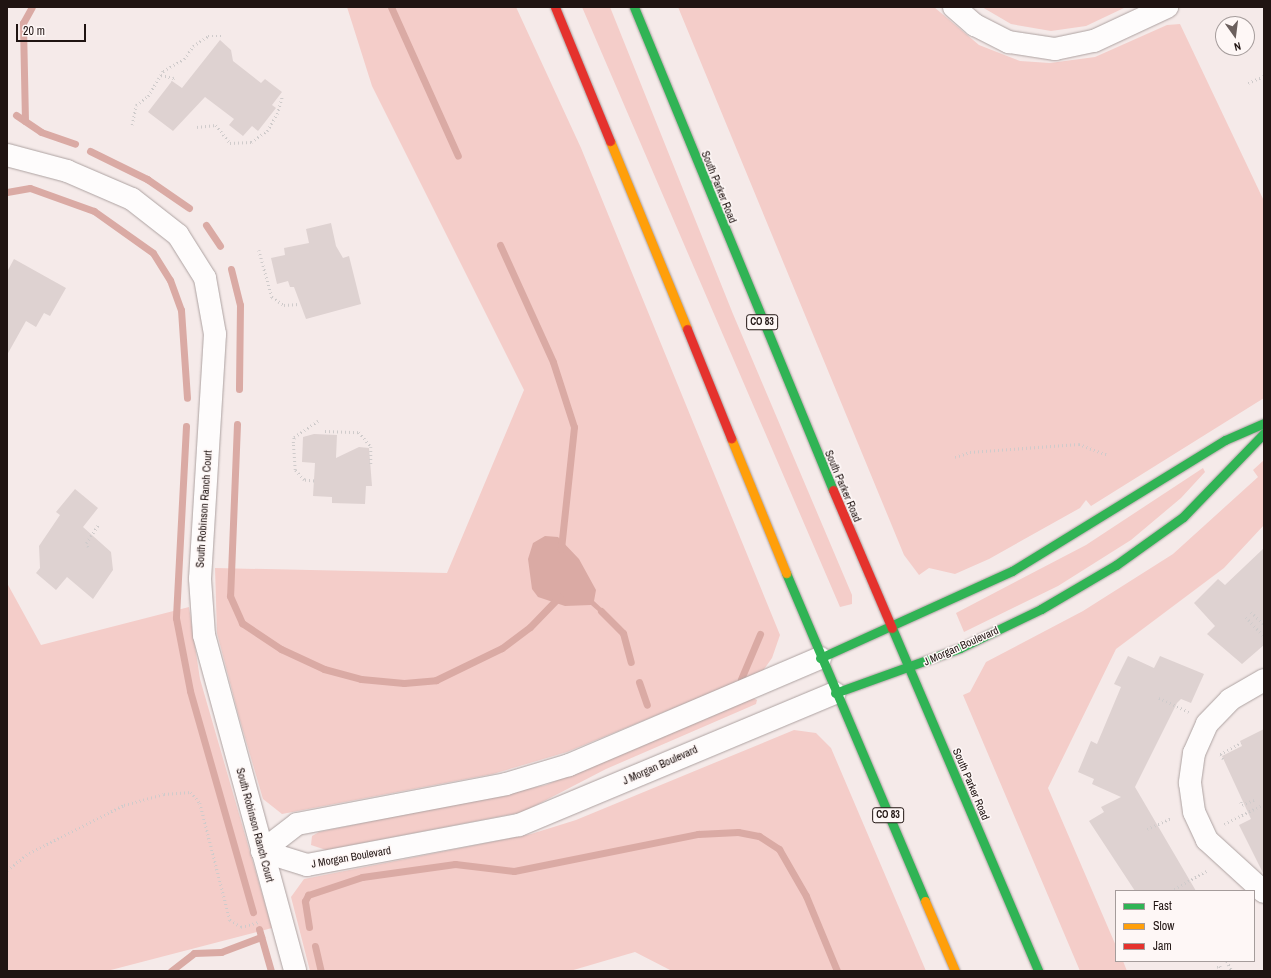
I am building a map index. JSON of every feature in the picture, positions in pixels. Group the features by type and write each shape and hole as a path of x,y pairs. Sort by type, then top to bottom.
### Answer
{"main road":[{"name":"CO 83","path":"555,7 820,658 955,971"},
{"name":"South Parker Road","path":"638,10 890,627 1038,971"},
{"path":"820,658 1012,571 1225,440 1264,424"},
{"name":"J Morgan Boulevard","path":"835,692 909,669 1029,615 1140,550 1183,517 1264,433"}],"street":[{"path":"954,7 975,25 1009,42 1055,49 1094,41 1167,7"},
{"name":"South Robinson Ranch Court","path":"7,155 67,171 132,199 178,235 205,278 215,334 200,579 202,622 208,654 295,971"},
{"path":"262,851 297,824 506,784 569,765 820,658"},
{"path":"1264,680 1230,700 1207,724 1194,753 1190,783 1194,812 1207,840 1264,892"},
{"name":"J Morgan Boulevard","path":"262,851 307,865 519,825 835,692"}],"path":[{"path":"132,125 136,105 148,96 161,74 208,36 223,36"},
{"path":"161,74 174,78 172,81"},
{"path":"1248,83 1264,76"},
{"path":"196,127 216,125 230,143 251,142 267,131 277,114 282,96"},
{"path":"259,250 272,297 284,305 299,304"},
{"path":"314,481 304,480 295,470 292,443 294,438 318,421"},
{"path":"325,431 359,432 371,446 371,464"},
{"path":"955,456 970,452 1079,444 1108,455"},
{"path":"88,547 86,544 98,525"},
{"path":"1251,612 1264,624"},
{"path":"1246,618 1264,636"},
{"path":"1159,698 1196,715"},
{"path":"1223,759 1220,754 1241,743"},
{"path":"7,870 29,853 124,805 164,794 191,792 200,803 230,920 241,927 280,917"},
{"path":"1241,802 1242,805 1254,800"},
{"path":"1216,828 1264,804"},
{"path":"1147,829 1176,817"},
{"path":"1174,889 1214,868"},
{"path":"1228,962 1232,971"},
{"path":"1217,968 1220,966 1222,971"}],"shaded area":[{"path":"347,7 516,7 581,148 780,635 772,658 762,672 567,752 493,774 282,814 263,799 239,717 217,633 215,568 447,573 524,390 372,86"},
{"path":"582,7 610,7 733,314 852,595 852,604 840,607"},
{"path":"678,7 934,7 979,45 1020,61 1050,63 1095,57 1167,25 1180,24 1264,201 1264,398 1091,506 1086,500 1080,508 989,559 955,574 929,568 919,575 904,555"},
{"path":"982,7 1126,7 1086,26 1051,31 1011,24"},
{"path":"1264,460 1264,525 1224,568 1116,649 1048,788 1115,944 1115,962 1123,962 1127,971 1080,971 963,695 970,692 986,662 1083,611 1173,554 1258,477 1253,470"},
{"path":"1203,468 1205,472 1181,498 1131,540 1058,586 964,632 956,613 1086,545"},
{"path":"545,536 558,537 579,559 596,590 594,601 609,615 606,618 591,605 565,606 538,597 532,589 528,559 533,543"},
{"path":"7,583 41,645 189,607 200,679 272,928 107,971 7,971"},
{"path":"753,698 757,700 756,704 606,769 523,812 326,850 311,845 312,836 319,832 546,785"},
{"path":"794,730 816,733 831,748 926,971 672,971 635,952 570,971 310,971 291,897 304,879 531,834 576,820"}],"building":[{"path":"220,40 231,50 233,61 261,83 265,79 282,92 272,105 276,108 258,131 252,126 243,136 229,125 234,119 205,97 173,131 148,112 172,81 182,88"},
{"path":"331,223 336,246 343,258 349,256 361,304 306,319 294,287 290,287 288,281 277,284 271,258 285,255 284,248 309,243 306,229"},
{"path":"14,259 66,288 50,316 44,313 36,327 26,321 7,355 7,272"},
{"path":"314,434 337,435 336,458 359,447 369,448 372,486 366,486 365,504 332,503 332,497 313,496 315,463 302,462 303,437"},
{"path":"75,489 98,508 83,527 111,552 113,570 93,599 67,577 56,590 36,573 40,568 39,546 60,515 56,512"},
{"path":"1264,548 1264,645 1242,664 1207,634 1215,626 1194,603 1218,579 1225,585"},
{"path":"1128,656 1154,668 1160,656 1204,674 1191,703 1181,699 1177,703 1135,787 1195,890 1134,890 1089,821 1104,812 1101,807 1121,797 1092,784 1094,779 1078,772 1091,741 1097,744 1121,687 1114,684"},
{"path":"1264,729 1264,875 1239,825 1251,819 1222,756 1242,746 1240,741"}],"waterway":[{"path":"25,121 23,23 32,7"},
{"path":"391,7 458,156"},
{"path":"16,115 41,132 75,144"},
{"path":"90,151 147,179 189,208"},
{"path":"7,192 30,188 94,211 153,253 170,280 181,310 187,398"},
{"path":"206,225 220,246"},
{"path":"500,245 553,362 574,427 561,549"},
{"path":"231,269 240,305 239,389"},
{"path":"237,424 230,596 242,623 281,649 324,669 361,679 404,683 436,680 502,648 530,627 559,597"},
{"path":"186,426 176,618 190,691 253,912"},
{"path":"601,611 623,633 631,662"},
{"path":"741,679 760,634"},
{"path":"639,682 647,705"},
{"path":"309,927 305,901 308,895 362,877 455,864 514,871 698,834 738,832 759,836 779,849 806,896 837,971"},
{"path":"259,929 271,971"},
{"path":"171,971 194,953 221,952 261,937"},
{"path":"315,946 321,971"}],"traffic: fast":[{"path":"634,7 833,490"},
{"path":"820,658 1012,571 1225,440 1264,423"},
{"path":"835,693 960,648 1041,609 1116,565 1183,517 1264,433"},
{"path":"786,573 925,901"},
{"path":"892,628 1038,971"}],"traffic: slow":[{"path":"610,141 687,329"},
{"path":"731,438 786,573"},
{"path":"925,901 955,971"}],"traffic: jam":[{"path":"555,7 610,141"},
{"path":"687,329 731,438"},
{"path":"833,490 892,628"}]}
